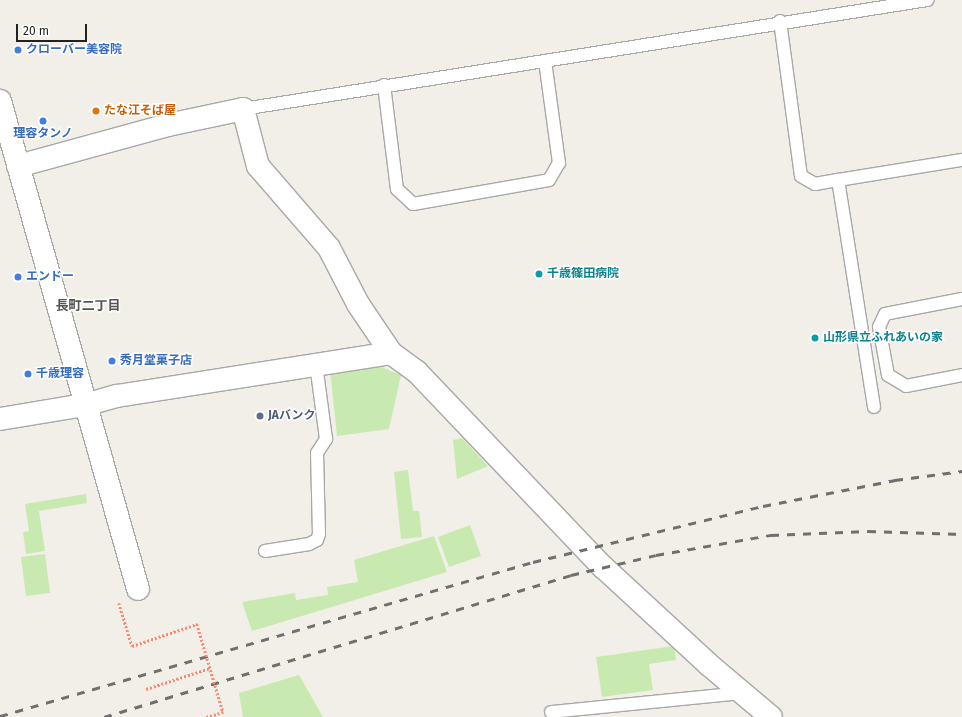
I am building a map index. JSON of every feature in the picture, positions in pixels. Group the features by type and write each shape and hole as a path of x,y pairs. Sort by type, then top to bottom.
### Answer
{"street":[{"path":"0,101 138,589"},
{"path":"18,166 168,125 244,109 258,166 329,248 358,304 391,353 417,372 603,566 741,693 771,717"},
{"path":"0,419 85,405 117,396 391,353"}],"lane":[{"path":"244,109 384,85 927,0"},
{"path":"780,22 801,176 815,184 962,160"},
{"path":"384,85 397,189 413,204 549,180 559,163 545,61"},
{"path":"838,180 874,406"},
{"path":"962,299 885,314 879,327 888,374 906,386 962,374"},
{"path":"265,551 309,544 317,540 319,534 317,453 326,439 316,364"},
{"path":"551,712 741,693"}],"path":[{"path":"132,646 197,624 223,712 206,717"},
{"path":"146,689 210,668"}],"green space":[{"path":"374,364 401,375 389,429 337,436 330,370"},
{"path":"462,438 488,466 457,479 453,440"},
{"path":"408,470 413,511 419,511 422,537 401,539 394,472"},
{"path":"86,494 87,503 39,511 45,551 26,554 23,532 29,531 25,504"},
{"path":"470,525 481,556 449,567 438,537"},
{"path":"434,536 447,572 252,631 242,602 295,593 296,600 328,595 327,587 358,582 354,560"},
{"path":"45,554 50,593 26,596 21,557"},
{"path":"674,646 676,660 649,664 653,690 602,697 596,657"},
{"path":"299,675 323,717 243,717 239,693"}],"railway":[{"path":"0,716 533,562 763,506 895,480 962,471"},
{"path":"104,717 571,575 656,555 771,535 868,531 962,534"}],"place":[{"name":"クローバー美容院","path":"18,50"},
{"name":"たな江そば屋","path":"96,111"},
{"name":"理容タンノ","path":"43,121"},
{"name":"千歳篠田病院","path":"539,274"},
{"name":"エンドー","path":"18,277"},
{"name":"山形県立ふれあいの家","path":"815,338"},
{"name":"秀月堂菓子店","path":"112,361"},
{"name":"千歳理容","path":"28,374"},
{"name":"JAバンク","path":"260,416"}],"district":[{"name":"長町二丁目","path":"88,306"}]}
